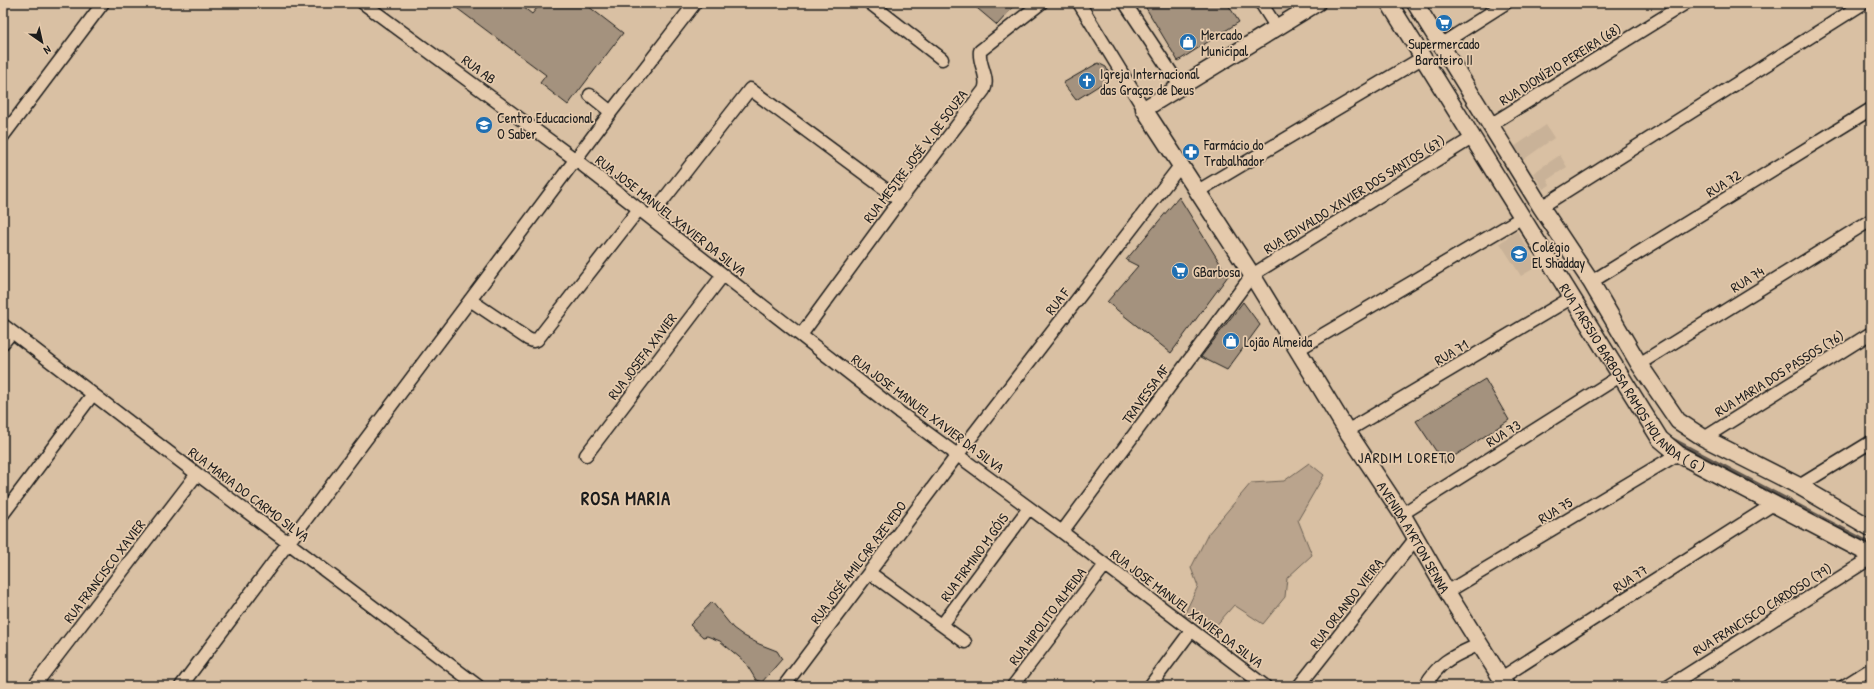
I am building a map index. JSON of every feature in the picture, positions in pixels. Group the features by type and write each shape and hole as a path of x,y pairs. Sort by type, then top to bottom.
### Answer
{"street":[{"path":"3,136 103,3"},
{"name":"RUA AB","path":"363,3 576,160"},
{"path":"181,686 694,3"},
{"path":"870,3 942,59"},
{"name":"RUA MESTRE JOSÉ V. DE SOUZA","path":"801,335 900,200 985,88 986,83 980,51 1042,3"},
{"name":"AVENIDA AYRTON SENNA","path":"1079,3 1180,166 1198,191 1252,275 1347,431 1402,514 1504,682"},
{"path":"1126,3 1180,86"},
{"path":"1261,3 1277,28"},
{"path":"1144,109 1317,3"},
{"name":"RUA TARSSIO BARBOSA RAMOS HOLANDA ( G )","path":"1389,3 1521,218 1664,444 1678,454 1775,503 1871,555"},
{"name":"RUA TARSSIO BARBOSA RAMOS HOLANDA ( G )","path":"1415,3 1564,244 1591,282 1639,364 1678,421 1704,438 1798,486 1871,528"},
{"path":"1440,45 1506,3"},
{"name":"RUA DIONÍZIO PEREIRA (68)","path":"1490,125 1686,3"},
{"path":"1541,207 1864,3"},
{"path":"1198,191 1422,58"},
{"path":"650,217 750,89 900,200"},
{"path":"590,95 611,112"},
{"name":"RUA 72","path":"1591,282 1871,109"},
{"name":"RUA EDIVALDO XAVIER DOS SANTOS (67)","path":"1252,275 1472,138"},
{"name":"RUA JOSE MANUEL XAVIER DA SILVA","path":"576,160 957,456 1062,532 1265,686"},
{"name":"RUA F","path":"957,456 1180,166"},
{"path":"470,300 528,339 533,341 537,340 639,209"},
{"path":"1297,350 1521,218"},
{"name":"RUA 74","path":"1639,364 1871,220"},
{"path":"1545,256 1564,244"},
{"name":"RUA JOSEFA XAVIER","path":"586,455 723,275"},
{"name":"TRAVESSA AF","path":"1062,532 1252,275"},
{"name":"RUA 71","path":"1347,431 1571,298"},
{"path":"3,343 8,328"},
{"name":"RUA MARIA DO CARMO SILVA","path":"8,328 197,474 478,686"},
{"name":"RUA MARIA DOS PASSOS (76)","path":"1704,438 1871,333"},
{"name":"RUA 73","path":"1402,514 1620,376"},
{"path":"3,514 93,394"},
{"path":"1798,486 1871,442"},
{"name":"RUA 75","path":"1448,592 1678,454"},
{"name":"RUA JOSÉ AMILCAR AZEVEDO","path":"784,686 957,456"},
{"name":"RUA FRANCISCO XAVIER","path":"34,686 197,474"},
{"name":"RUA 77","path":"1504,682 1775,503"},
{"name":"RUA FIRMINO M GÓIS","path":"942,625 1029,508"},
{"name":"RUA ORLANDO VIEIRA","path":"1299,686 1416,538"},
{"name":"RUA FRANCISCO CARDOSO (79)","path":"1669,686 1871,558"},
{"name":"RUA HIPOLITO ALMEIDA","path":"1013,686 1105,565"},
{"path":"870,573 965,642"},
{"path":"1150,686 1191,631"},
{"path":"1425,686 1439,666 1453,656 1480,644"},
{"path":"1844,686 1871,669"}],"shaded area":[{"path":"1269,3 1303,3 1278,19"},
{"path":"1546,125 1554,138 1523,160 1514,147"},
{"path":"1560,155 1567,167 1547,180 1550,185 1543,189 1533,173"},
{"name":"Colégio El Shadday","path":"1517,231 1538,266 1521,276 1500,243"},
{"path":"1309,463 1324,475 1298,520 1312,555 1287,578 1285,597 1263,624 1234,605 1213,629 1184,615 1198,586 1191,568 1208,534 1251,483 1284,481"}],"building":[{"path":"450,3 518,3 532,14 541,3 584,3 623,33 568,105 540,83 546,75"},
{"path":"971,3 1017,3 997,25"},
{"name":"Mercado Municipal","path":"1143,3 1227,3 1239,22 1178,61"},
{"name":"Igreja Internacional das Graças de Deus","path":"1098,63 1106,67 1111,78 1076,100 1063,83"},
{"name":"GBarbosa","path":"1179,197 1228,276 1171,353 1107,302 1138,266 1126,260"},
{"name":"Lojão Almeida","path":"1243,302 1260,325 1227,370 1201,357"},
{"path":"1485,379 1509,420 1444,463 1416,421"},
{"path":"712,602 733,628 759,644 777,651 782,659 762,682 756,680 745,662 720,641 707,636 703,637 690,625"}],"waterway":[{"path":"1668,437 1871,544"}],"place":[{"name":"Supermercado Barateiro II","path":"1444,23"},
{"name":"Mercado Municipal","path":"1188,42"},
{"name":"Igreja Internacional das Graças de Deus","path":"1087,81"},
{"name":"Centro Educacional O Saber","path":"484,125"},
{"name":"Farmácio do Trabalhador","path":"1191,152"},
{"name":"Colégio El Shadday","path":"1519,254"},
{"name":"GBarbosa","path":"1180,271"},
{"name":"Lojão Almeida","path":"1231,341"}],"district":[{"name":"JARDIM LORETO","path":"1407,457"},
{"name":"ROSA MARIA","path":"626,498"}]}
